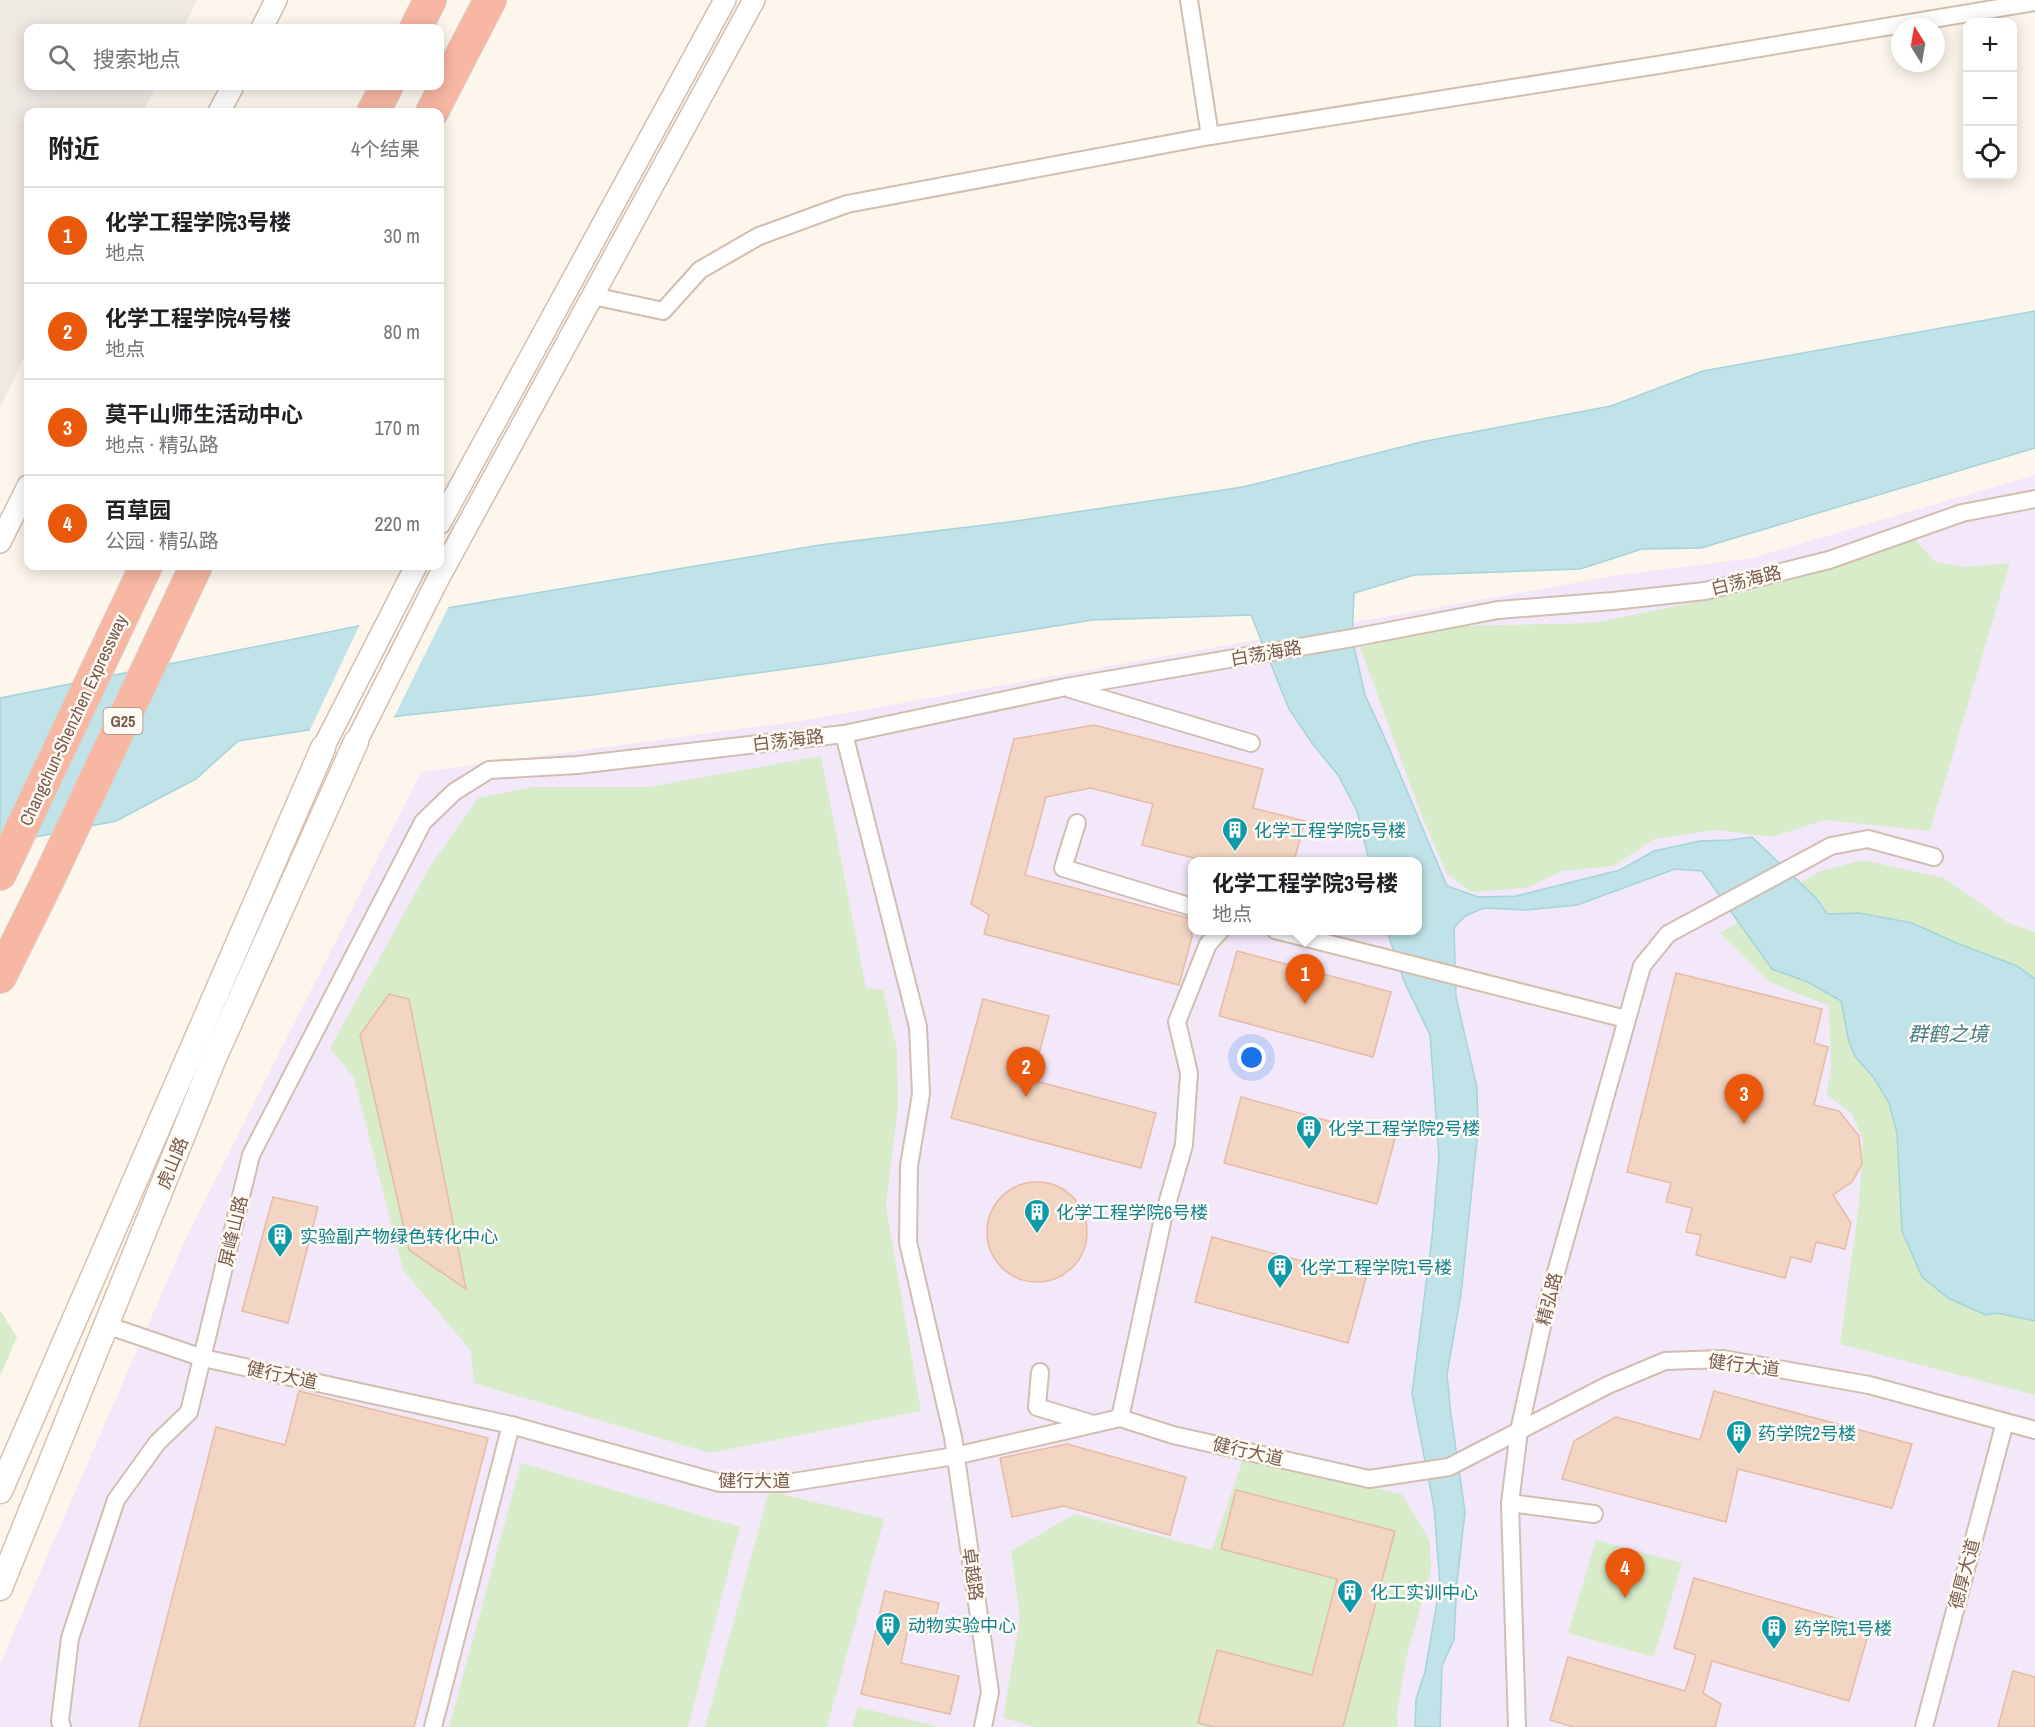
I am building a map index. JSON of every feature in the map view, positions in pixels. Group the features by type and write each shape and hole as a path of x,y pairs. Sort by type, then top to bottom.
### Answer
{"highway":[{"path":"418,24 430,0"},
{"path":"444,89 490,0"},
{"path":"375,108 385,90"},
{"path":"434,108 443,90"},
{"name":"Changchun-Shenzhen Expressway","path":"0,874 144,570"},
{"name":"G25","path":"0,977 194,570"}],"main road":[{"name":"虎山路","path":"0,1588 214,1058 356,742"},
{"name":"虎山路","path":"0,1491 323,748"}],"street":[{"path":"264,24 276,0"},
{"path":"444,516 725,0"},
{"path":"444,568 754,0"},
{"path":"1189,0 1210,136"},
{"path":"593,296 663,311 700,270 759,236 848,204 1210,136 2035,2"},
{"path":"221,108 230,90"},
{"path":"0,542 24,494"},
{"name":"白荡海路","path":"489,770 577,765 844,734 1066,687 1352,638 1498,610 1704,591 1829,560 1962,513 2035,499"},
{"path":"323,748 414,570"},
{"path":"356,742 443,570"},
{"path":"1066,687 1251,744"},
{"name":"卓越路","path":"844,734 918,1027 921,1094 909,1166 908,1242 956,1456 990,1692 984,1727"},
{"name":"屏峰山路","path":"62,1727 60,1721 70,1638 116,1500 157,1443 189,1412 204,1358 251,1155 423,822 454,792 489,770"},
{"path":"1077,823 1063,868 1188,906"},
{"name":"精弘路","path":"1517,1727 1510,1503 1519,1431 1546,1308 1641,966 1668,934 1831,846 1868,839 1934,856"},
{"path":"1120,1418 1163,1218 1184,1145 1189,1073 1178,1022 1208,944 1216,935"},
{"path":"1294,935 1626,1019"},
{"name":"健行大道","path":"106,1325 204,1358 511,1425 720,1483 787,1483 956,1456 1120,1418 1173,1435 1369,1479 1449,1467 1608,1385 1665,1361 1723,1359 1869,1385 2035,1430"},
{"path":"1040,1372 1037,1407 1091,1424"},
{"name":"德厚大道","path":"1924,1727 2005,1422"},
{"path":"433,1727 511,1425"},
{"path":"1510,1503 1594,1514"}],"shaded area":[{"path":"0,0 197,0 185,24 24,24 24,90 154,90 145,108 24,108 24,357 0,408"},
{"path":"2035,475 2035,1727 0,1727 0,1664 186,1238 421,772 807,720 1619,575 1752,558"}],"green space":[{"path":"1913,537 1934,561 1964,567 2010,563 1930,831 1825,820 1772,837 1716,830 1654,839 1614,866 1563,871 1526,888 1471,892 1447,874 1419,809 1360,647 1451,626 1593,623 1751,591"},
{"path":"821,756 866,988 883,990 897,1049 898,1106 886,1206 921,1411 710,1453 474,1383 471,1351 403,1270 354,1078 330,1048 429,868 478,798 532,787 648,787"},
{"name":"群鹤之境","path":"1863,860 1944,878 2010,924 2035,932 2035,1395 1840,1344 1859,1204 1863,1140 1852,1114 1826,1094 1831,1071 1829,1006 1769,982 1720,933 1820,871"},
{"path":"0,1310 17,1337 0,1376"},
{"path":"1243,1459 1402,1494 1430,1541 1431,1570 1406,1659 1397,1714 1398,1727 1035,1727 1003,1718 1020,1618 1011,1551 1075,1514 1212,1550"},
{"path":"521,1463 740,1527 688,1727 449,1727"},
{"path":"769,1491 884,1519 827,1727 705,1727"},
{"path":"1596,1540 1682,1563 1654,1657 1568,1633"},
{"path":"858,1707 939,1727 852,1727"}],"water":[{"path":"2035,311 2035,448 1701,548 1642,549 1580,569 1414,575 1354,593 1352,638 1365,695 1447,886 1478,897 1516,896 1620,870 1654,851 1700,841 1752,837 1817,899 1827,914 1859,913 1912,923 2017,966 2035,979 2035,1321 1997,1313 1986,1315 1948,1298 1922,1277 1902,1231 1897,1133 1889,1103 1874,1078 1855,1056 1849,1042 1841,1001 1808,982 1772,969 1702,871 1675,869 1577,905 1526,910 1484,908 1465,916 1454,928 1456,997 1477,1087 1478,1130 1461,1294 1447,1374 1465,1512 1457,1582 1454,1639 1442,1666 1440,1727 1415,1727 1416,1699 1425,1672 1440,1585 1434,1507 1412,1394 1432,1237 1439,1157 1430,1035 1404,981 1388,935 1422,935 1422,857 1368,857 1357,811 1338,775 1312,743 1289,709 1251,615 1092,620 823,664 592,695 399,716 238,741 196,779 116,821 0,844 0,698 453,607 820,545 1009,522 1243,487 1421,442 1611,406 1703,371"}],"pier":[{"path":"450,604 392,721 308,734 361,622"}],"building":[{"name":"化学工程学院5号楼","path":"1094,725 1263,769 1253,808 1305,821 1295,857 1190,857 1142,845 1153,804 1091,788 1046,797 1025,875 1188,918 1188,935 1192,937 1179,985 984,934 989,915 971,904 1014,739"},
{"path":"1237,951 1391,992 1373,1057 1219,1016"},
{"path":"1676,973 1822,1009 1814,1043 1828,1047 1814,1105 1839,1111 1859,1136 1862,1164 1852,1182 1833,1195 1851,1223 1845,1249 1816,1242 1811,1262 1791,1257 1785,1278 1696,1255 1701,1235 1686,1232 1692,1208 1666,1202 1671,1183 1627,1172"},
{"path":"389,994 409,999 466,1289 409,1250 360,1035"},
{"path":"983,999 1049,1016 1032,1080 1156,1113 1141,1168 951,1118"},
{"name":"化学工程学院2号楼","path":"1241,1097 1395,1139 1377,1204 1224,1163"},
{"name":"化学工程学院6号楼","path":"1037,1182 1065,1190 1079,1204 1087,1232 1079,1260 1065,1274 1037,1282 1009,1274 995,1260 987,1232 995,1204 1009,1190"},
{"name":"实验副产物绿色转化中心","path":"273,1197 318,1207 288,1323 242,1311"},
{"name":"化学工程学院1号楼","path":"1212,1237 1366,1278 1348,1343 1195,1302"},
{"path":"299,1391 488,1438 414,1727 139,1727 216,1427 285,1445"},
{"name":"药学院2号楼","path":"1714,1391 1912,1444 1892,1508 1738,1469 1726,1522 1562,1479 1574,1441 1616,1417 1700,1440"},
{"path":"1067,1444 1186,1477 1170,1535 1064,1506 1012,1517 1000,1458"},
{"name":"化工实训中心","path":"1236,1490 1395,1531 1343,1727 1214,1727 1198,1723 1217,1650 1312,1675 1337,1579 1221,1549"},
{"name":"药学院1号楼","path":"1694,1578 1870,1628 1849,1701 1712,1661 1703,1693 1721,1704 1715,1727 1573,1727 1550,1720 1568,1657 1685,1691 1696,1655 1674,1648"},
{"name":"动物实验中心","path":"885,1591 939,1603 931,1634 908,1629 901,1663 959,1676 950,1714 861,1694"},
{"path":"2013,1671 2035,1677 2035,1727 1998,1727"}],"place":[{"name":"化学工程学院5号楼","path":"1235,853"},
{"name":"化学工程学院3号楼","path":"1305,1004"},
{"name":"化学工程学院4号楼","path":"1026,1097"},
{"name":"莫干山师生活动中心","path":"1744,1124"},
{"name":"化学工程学院2号楼","path":"1309,1151"},
{"name":"化学工程学院6号楼","path":"1037,1235"},
{"name":"实验副产物绿色转化中心","path":"280,1259"},
{"name":"化学工程学院1号楼","path":"1280,1290"},
{"name":"药学院2号楼","path":"1739,1456"},
{"name":"百草园","path":"1625,1598"},
{"name":"化工实训中心","path":"1350,1615"},
{"name":"动物实验中心","path":"888,1648"},
{"name":"药学院1号楼","path":"1774,1651"}]}
